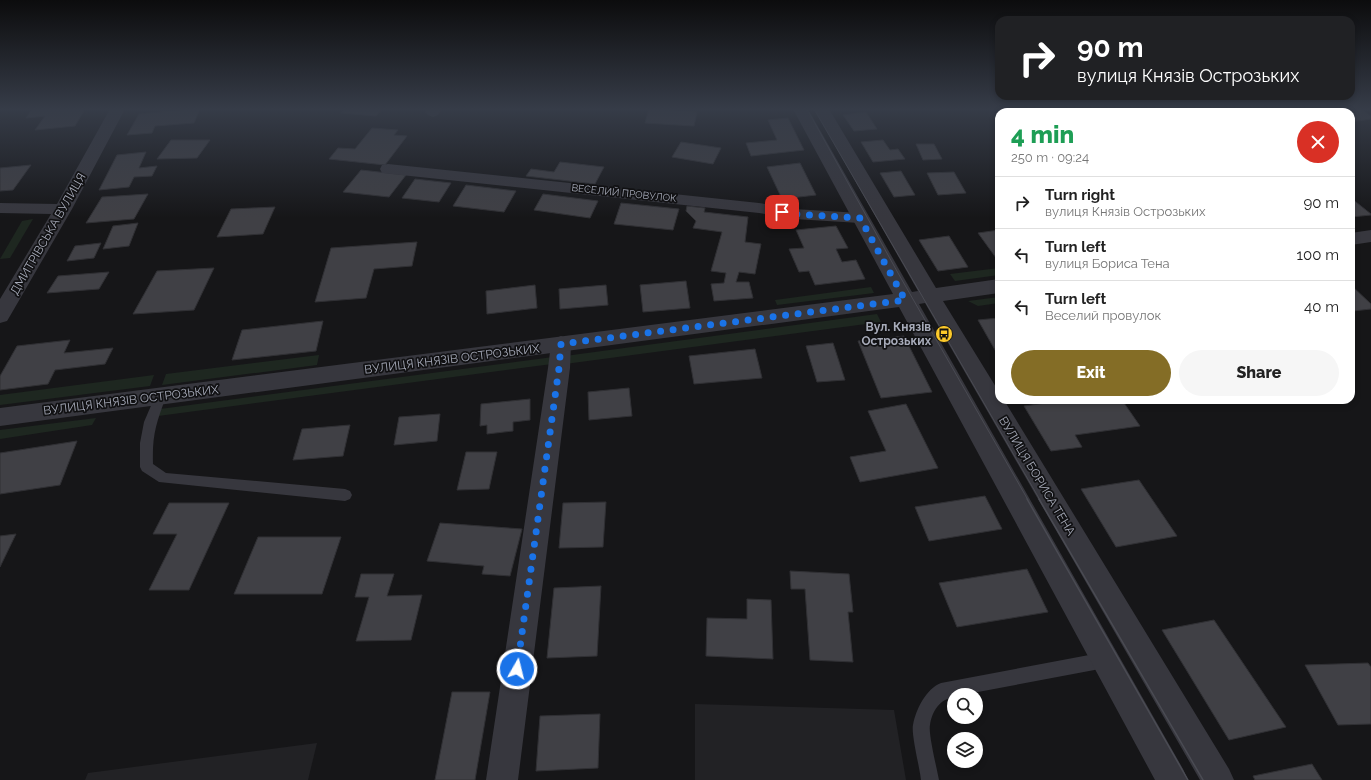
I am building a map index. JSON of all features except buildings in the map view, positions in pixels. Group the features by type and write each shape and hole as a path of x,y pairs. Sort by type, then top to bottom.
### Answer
{"street":[{"name":"ДМИТРІВСЬКА ВУЛИЦЯ","path":"0,316 63,209 98,145"},
{"path":"820,145 1172,780"},
{"name":"ВУЛИЦЯ БОРИСА ТЕНА","path":"842,145 930,296 1218,780"},
{"name":"ВЕСЕЛИЙ ПРОВУЛОК","path":"388,169 751,207 794,214 860,218"},
{"path":"0,208 63,209"},
{"path":"1355,238 1371,236"},
{"name":"ВУЛИЦЯ КНЯЗІВ ОСТРОЗЬКИХ","path":"0,417 905,300 995,287"},
{"path":"502,780 559,368 561,344"}],"lane":[{"path":"160,397 150,422 146,443 147,467 164,478 345,495"},
{"path":"930,780 921,726 929,704 941,691 1105,660"}],"shaded area":[{"path":"33,219 10,258 0,259 22,221"},
{"path":"995,268 995,276 955,281 950,274"},
{"path":"871,287 874,293 777,305 775,300"},
{"path":"995,298 995,304 978,306 968,301"},
{"path":"877,314 881,322 565,364 565,356"},
{"path":"319,355 317,365 162,385 166,374"},
{"path":"553,357 552,364 158,416 160,409"},
{"path":"154,375 150,386 0,405 0,395"},
{"path":"96,418 92,425 0,439 0,430"},
{"path":"695,704 894,710 906,780 695,780"},
{"path":"317,743 308,780 85,780 88,773"}],"tram line":[{"path":"827,145 898,273 1028,500"},
{"path":"835,145 1040,500"},
{"path":"1027,499 1188,780"},
{"path":"1039,499 1203,780"}],"place":[{"name":"Вул. Князів Острозьких","path":"944,334"}],"route":[{"path":"517,669 559,368 561,344 905,300 860,218 782,212"}]}
